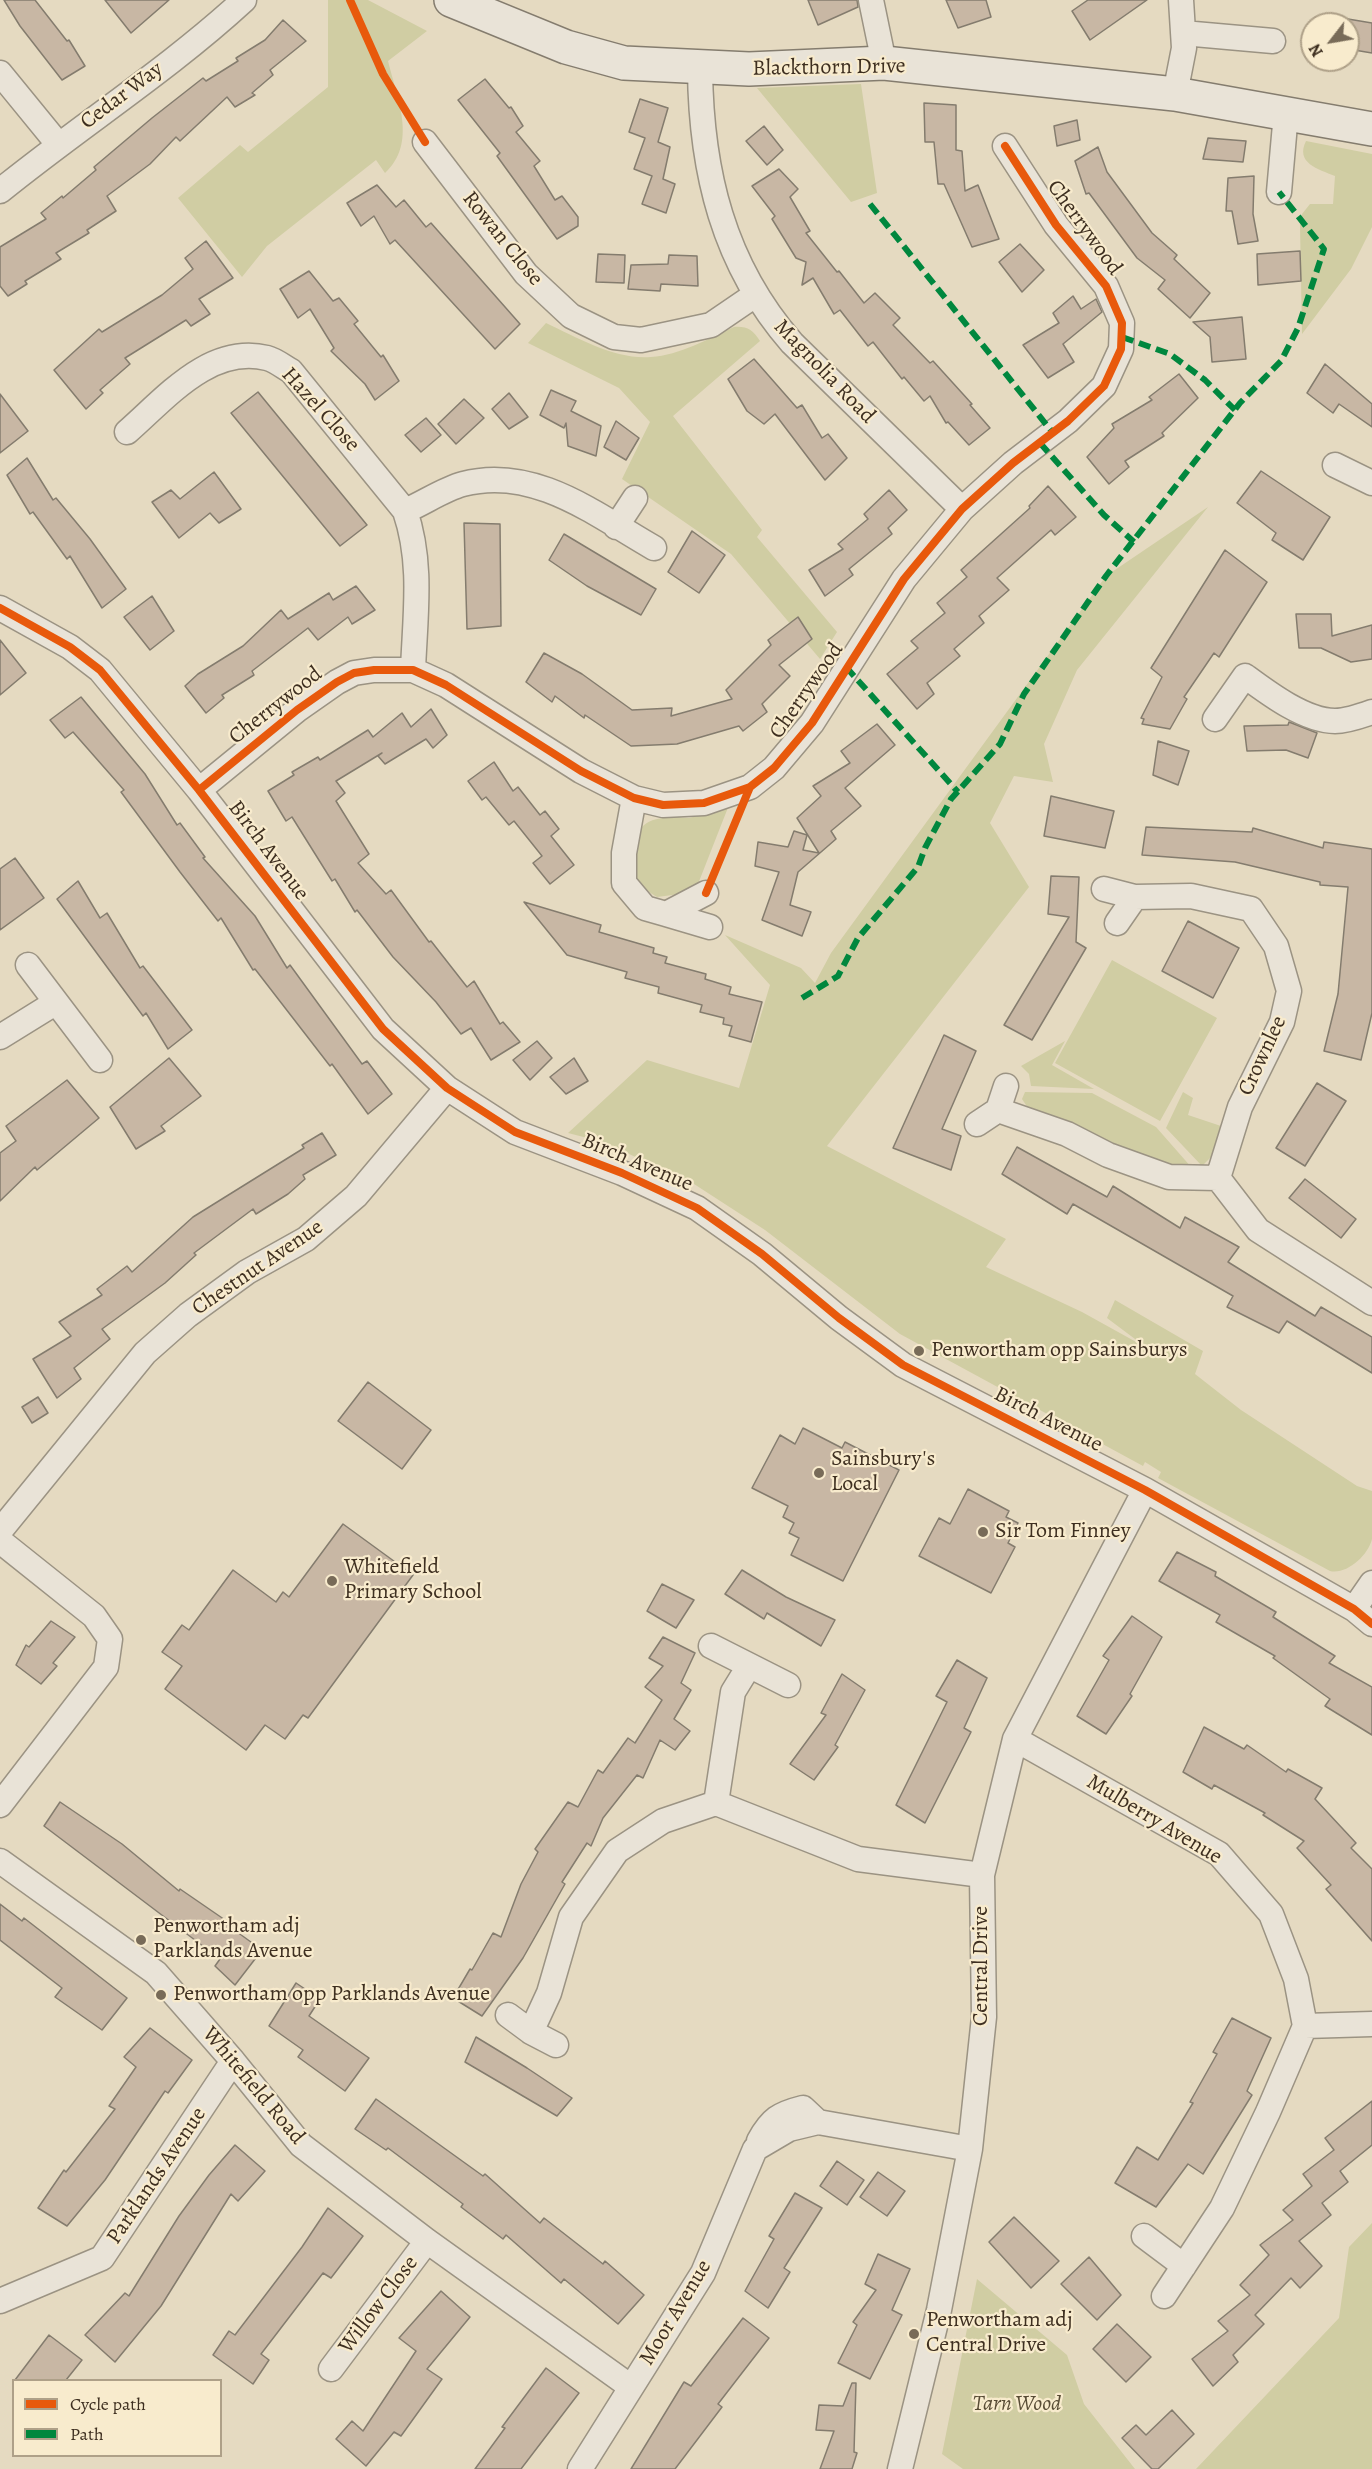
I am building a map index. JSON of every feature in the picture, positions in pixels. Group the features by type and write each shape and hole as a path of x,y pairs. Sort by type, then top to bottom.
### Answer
{"street":[{"name":"Cedar Way","path":"0,191 58,144 209,32 244,0"},
{"name":"Blackthorn Drive","path":"452,0 566,47 624,63 700,69 884,63 1175,94 1372,129"},
{"path":"871,0 884,63"},
{"path":"1175,94 1184,48 1180,0"},
{"path":"1183,33 1273,41"},
{"name":"Magnolia Road","path":"700,69 700,116 706,163 721,219 743,274 755,295 792,343 962,509"},
{"path":"0,73 58,144"},
{"path":"1279,192 1286,113"},
{"name":"Rowan Close","path":"425,142 526,274 571,316 614,337 641,340 711,325 755,295"},
{"name":"Cherrywood","path":"199,790 297,710 337,682 354,673 374,670 413,670 446,685 581,771 634,798 663,804 704,803 750,787 774,768 812,723 904,579 962,509 1012,464 1068,421 1104,386 1121,349 1122,323 1106,286 1056,225 1005,146"},
{"name":"Hazel Close","path":"127,432 207,365 244,354 270,358 291,371 405,511 414,536 417,567 413,670"},
{"path":"1335,465 1372,483"},
{"path":"405,511 462,484 502,478 527,482 551,490 654,548"},
{"path":"616,527 635,498"},
{"name":"Birch Avenue","path":"0,608 70,647 100,670 199,790 383,1029 447,1088 515,1132 622,1173 697,1208 762,1254 839,1318 903,1365 1145,1490 1363,1616"},
{"path":"1215,719 1245,676 1274,697 1302,712 1334,721 1372,712"},
{"path":"634,798 624,854 624,883 645,908 710,927"},
{"name":"Crownlee","path":"1104,889 1136,897 1191,896 1251,909 1276,946 1288,991 1282,1022 1240,1107 1218,1178"},
{"path":"666,914 706,893"},
{"path":"1117,923 1136,897"},
{"path":"28,965 100,1060"},
{"path":"0,1037 55,1003"},
{"path":"977,1124 998,1110 1006,1086"},
{"name":"Chestnut Avenue","path":"0,1531 145,1353 188,1315 248,1272 306,1239 356,1196 447,1088"},
{"path":"998,1110 1067,1134 1108,1155 1169,1177 1218,1178 1258,1230 1372,1303"},
{"name":"Central Drive","path":"900,2469 937,2321 970,2149 984,2017 982,1875 1015,1739 1145,1490"},
{"path":"0,1541 50,1584 94,1616 110,1638 106,1666 0,1805"},
{"path":"1363,1616 1372,1582"},
{"path":"711,1646 788,1685"},
{"path":"716,1803 733,1692 749,1666"},
{"name":"Mulberry Avenue","path":"1015,1739 1219,1854 1271,1914 1296,1979 1305,2026"},
{"path":"531,2032 549,1993 571,1917 616,1851 663,1821 716,1803 858,1860 982,1875"},
{"name":"Whitefield Road","path":"0,1861 156,1973 234,2061 301,2145 427,2241 631,2387"},
{"path":"508,2015 531,2032 556,2045"},
{"path":"1164,2296 1222,2208 1268,2112 1305,2026 1372,2024"},
{"name":"Parklands Avenue","path":"0,2301 102,2258 234,2061"},
{"name":"Moor Avenue","path":"580,2469 703,2273 755,2149 767,2127 782,2113 803,2108 818,2122 970,2149"},
{"path":"1144,2236 1184,2266"},
{"name":"Willow Close","path":"331,2369 427,2241"}],"green space":[{"path":"328,0 368,0 427,31 388,61 400,105 403,134 401,148 395,161 385,173 376,160 267,246 242,277 178,198 240,145 248,152 328,87"},
{"path":"861,84 877,193 851,202 757,88"},
{"path":"1306,141 1372,154 1372,227 1351,269 1302,334 1300,225 1302,214 1310,204 1333,204 1335,176 1315,168 1306,160 1303,149"},
{"path":"546,323 597,347 638,357 673,353 734,327 746,328 757,337 760,341 673,416 762,530 757,537 837,632 820,659 731,554 622,479 650,422 619,388 528,343"},
{"path":"1208,507 1077,670 1044,744 1053,782 1014,776 990,823 1029,887 827,1146 1006,1239 986,1267 1082,1312 1147,1348 1107,1318 1115,1300 1203,1351 1195,1374 1241,1410 1357,1486 1372,1491 1370,1545 1356,1563 1336,1571 1330,1571 1158,1478 1161,1472 1145,1462 1143,1466 900,1334 765,1230 694,1184 603,1142 568,1133 647,1060 739,1088 770,985 725,935 801,968 815,983 831,953 1106,576"},
{"path":"729,805 698,884 680,894 657,897 638,882 633,871 634,848 638,833 646,823 661,818 689,818"},
{"path":"1112,960 1217,1018 1160,1121 1055,1063"},
{"path":"1065,1041 1052,1065 1094,1089 1031,1086 1029,1074 1021,1066"},
{"path":"1025,1092 1092,1093 1156,1127 1192,1168 1152,1164 1028,1108 1022,1099"},
{"path":"1183,1092 1193,1098 1188,1115 1221,1126 1211,1157 1202,1166 1166,1128"},
{"path":"1372,2223 1372,2469 1196,2469 1339,2318 1349,2247"},
{"name":"Tarn Wood","path":"977,2279 1067,2355 1084,2404 1135,2469 963,2469 942,2454"}],"building":[{"path":"4,0 35,0 67,41 69,40 85,66 62,80 20,26"},
{"path":"105,0 169,0 131,33"},
{"path":"808,0 857,0 858,7 818,25"},
{"path":"946,0 986,0 991,17 958,28"},
{"path":"1088,0 1147,0 1090,40 1072,11"},
{"path":"283,20 306,41 270,70 273,75 252,93 255,95 235,107 227,97 180,141 176,137 150,164 107,196 116,211 87,230 89,233 56,253 61,259 25,281 27,284 8,296 0,286 0,247 46,219 41,213 96,170 94,167 152,118 203,78 206,81 238,61 236,58 265,40"},
{"path":"1360,21 1372,23 1372,53 1360,51"},
{"path":"485,79 509,108 511,107 523,126 516,132 540,161 534,166 555,200 562,196 578,217 578,226 557,239 497,156 500,153 458,100"},
{"path":"640,99 668,108 658,142 670,147 663,179 675,184 666,213 642,204 652,176 634,169 645,138 629,132"},
{"path":"924,103 956,105 956,150 962,151 965,191 978,185 999,239 972,247 944,184 938,184 934,142 925,142"},
{"path":"1077,120 1080,140 1057,146 1054,126"},
{"path":"764,126 783,150 767,165 746,141"},
{"path":"1208,138 1246,141 1243,162 1203,159"},
{"path":"1098,147 1107,172 1152,233 1177,255 1174,259 1210,293 1190,318 1158,289 1165,280 1137,258 1089,193 1086,194 1075,161"},
{"path":"779,169 798,189 790,197 810,231 806,233 837,272 839,271 864,303 875,293 900,318 893,325 930,363 933,361 972,404 970,405 990,428 969,445 948,422 946,423 930,396 924,401 904,377 902,379 873,342 868,346 840,310 834,314 813,278 802,285 806,262 796,258 772,219 775,216 752,186"},
{"path":"1254,176 1253,214 1258,241 1238,244 1232,211 1226,211 1228,178"},
{"path":"377,185 396,207 404,200 426,227 431,223 520,324 495,349 395,240 390,244 374,216 361,226 347,203"},
{"path":"206,241 233,278 199,299 210,314 191,326 186,320 125,358 130,364 100,390 103,393 86,409 54,370 99,329 102,332 162,295 193,269 185,258"},
{"path":"1020,244 1044,270 1022,292 999,262"},
{"path":"1300,251 1301,281 1258,285 1257,254"},
{"path":"598,254 625,255 624,283 596,282"},
{"path":"669,255 697,256 698,286 661,284 660,291 628,289 631,265 668,264"},
{"path":"309,271 333,301 339,298 358,321 354,324 381,357 383,355 399,381 375,400 365,384 331,351 334,348 310,309 298,318 280,289"},
{"path":"1073,296 1081,309 1096,299 1102,312 1063,344 1074,362 1048,378 1023,345 1059,323 1053,313"},
{"path":"1242,317 1246,359 1212,362 1210,337 1193,322"},
{"path":"754,359 797,408 802,405 822,438 828,434 847,458 825,480 775,414 764,424 747,411 728,379"},
{"path":"1325,364 1372,404 1372,427 1339,404 1333,413 1307,393"},
{"path":"1179,374 1198,398 1162,433 1164,436 1125,461 1129,467 1109,484 1087,457 1114,428 1112,424 1152,400 1149,397"},
{"path":"551,390 576,401 571,411 601,426 596,456 568,446 566,423 564,428 540,415"},
{"path":"258,392 367,525 340,546 231,413"},
{"path":"509,393 528,417 509,429 492,409"},
{"path":"0,394 28,431 0,453"},
{"path":"464,399 484,418 456,444 438,424"},
{"path":"426,418 441,435 421,452 405,435"},
{"path":"616,421 639,438 626,460 604,447"},
{"path":"27,458 53,500 56,498 90,539 126,589 102,608 70,556 67,559 33,512 30,514 7,475"},
{"path":"1261,471 1330,517 1303,560 1272,540 1276,533 1237,503"},
{"path":"214,472 241,509 219,523 210,513 179,538 152,502 171,490 180,499"},
{"path":"1048,486 1076,517 1055,535 1051,530 997,578 1009,590 979,616 984,623 954,649 960,656 927,683 934,694 917,709 887,674 918,648 911,641 945,613 937,603 967,577 961,570 1030,508 1029,506"},
{"path":"889,490 907,510 888,528 892,534 849,569 853,575 825,596 809,570 843,549 838,544 868,519 864,514"},
{"path":"464,523 500,524 501,626 467,629"},
{"path":"692,531 725,555 699,593 668,572"},
{"path":"564,534 656,589 641,615 587,586 549,560"},
{"path":"1225,550 1267,582 1219,657 1214,653 1184,697 1187,699 1170,729 1142,724 1144,719 1141,718 1162,677 1151,668"},
{"path":"356,586 375,610 352,624 348,617 318,640 308,628 252,671 254,675 222,695 224,698 206,713 185,686 198,674 243,646 281,610 288,619 329,593 333,600"},
{"path":"152,596 174,631 150,650 124,617"},
{"path":"1296,614 1331,614 1332,636 1372,625 1372,659 1351,662 1321,648 1299,648"},
{"path":"798,617 812,639 779,665 790,676 762,704 767,712 743,731 739,726 677,744 631,746 585,715 584,718 555,696 552,702 526,682 544,653 582,674 632,710 672,708 671,716 732,699 726,690 771,645 768,640"},
{"path":"0,640 26,673 0,695"},
{"path":"81,697 145,774 177,825 180,823 205,857 203,858 255,916 287,968 290,965 362,1064 367,1061 392,1094 368,1114 332,1064 330,1066 255,969 253,970 221,918 218,921 180,872 121,792 124,790 73,732 65,738 50,720"},
{"path":"431,709 447,735 433,748 426,739 385,764 378,756 382,753 336,781 345,793 336,801 369,854 358,863 386,894 391,890 429,942 431,941 467,987 474,981 500,1024 503,1022 520,1042 491,1060 471,1028 461,1034 436,1002 393,957 357,910 355,912 335,879 332,881 292,817 286,821 268,791 294,775 292,772 318,757 320,760 368,730 373,737 402,713 411,727"},
{"path":"1289,722 1317,733 1308,758 1286,750 1247,751 1244,726 1288,725"},
{"path":"877,724 895,745 845,788 861,806 831,831 836,839 798,872 790,905 811,912 802,936 762,920 779,872 755,866 758,842 788,847 794,831 807,835 803,850 819,853 797,818 821,796 813,786 850,763 841,751"},
{"path":"1158,741 1189,751 1178,785 1153,775"},
{"path":"494,762 513,791 518,787 540,815 545,811 559,829 551,836 574,865 550,884 533,863 542,856 514,821 509,825 486,797 482,800 468,781"},
{"path":"1051,796 1114,811 1105,848 1044,836"},
{"path":"1146,827 1252,832 1253,828 1323,848 1324,842 1372,849 1372,1013 1361,1060 1324,1051 1338,994 1348,887 1320,885 1320,882 1235,862 1142,855"},
{"path":"15,858 44,898 0,930 0,869"},
{"path":"1051,876 1079,877 1076,942 1086,948 1032,1040 1004,1025 1069,917 1048,914"},
{"path":"78,881 100,918 107,913 140,968 143,966 192,1030 168,1049 146,1013 143,1016 57,899"},
{"path":"524,902 601,925 599,932 654,948 653,953 667,957 665,963 706,974 705,979 731,987 729,994 762,1002 751,1042 729,1036 732,1026 723,1024 724,1018 700,1012 702,1005 658,993 659,987 625,978 627,972 567,955"},
{"path":"1188,921 1239,948 1213,998 1162,971"},
{"path":"944,1035 976,1051 942,1129 961,1136 951,1170 893,1148"},
{"path":"537,1041 552,1058 530,1080 513,1060"},
{"path":"169,1058 201,1096 161,1126 165,1131 136,1149 110,1107"},
{"path":"574,1058 588,1081 566,1094 550,1077"},
{"path":"67,1080 99,1118 37,1170 35,1167 0,1201 0,1153 16,1141 6,1126"},
{"path":"1317,1083 1346,1101 1305,1166 1276,1148"},
{"path":"322,1133 336,1155 303,1175 305,1179 288,1194 256,1214 253,1209 194,1253 196,1255 165,1283 102,1329 110,1339 74,1368 81,1379 57,1398 33,1359 71,1336 59,1322 102,1295 97,1289 127,1266 132,1272 193,1217 304,1148 302,1145"},
{"path":"1017,1147 1107,1197 1113,1186 1180,1228 1185,1217 1239,1247 1228,1262 1315,1316 1321,1307 1372,1337 1372,1373 1287,1321 1279,1333 1227,1307 1233,1296 1073,1204 1067,1214 1002,1174"},
{"path":"1305,1179 1356,1219 1341,1238 1289,1198"},
{"path":"368,1382 431,1430 402,1469 338,1421"},
{"path":"38,1397 48,1413 32,1423 22,1407"},
{"path":"803,1428 842,1448 845,1442 899,1470 843,1581 791,1555 799,1538 789,1533 794,1523 783,1517 788,1506 752,1488 780,1435 795,1444"},
{"path":"968,1489 1009,1511 1006,1517 1018,1523 1008,1543 1015,1547 991,1593 919,1556 939,1518 950,1524"},
{"path":"343,1524 413,1575 308,1718 303,1715 285,1739 265,1725 246,1750 165,1689 182,1666 162,1652 182,1625 189,1630 233,1570 276,1602 283,1592 289,1597"},
{"path":"1177,1552 1216,1572 1215,1576 1276,1612 1273,1617 1335,1656 1329,1663 1372,1687 1372,1735 1325,1706 1330,1699 1273,1658 1275,1656 1216,1622 1220,1615 1159,1581"},
{"path":"742,1570 786,1597 835,1620 821,1646 767,1613 764,1619 725,1594"},
{"path":"662,1584 694,1600 676,1628 647,1611"},
{"path":"1132,1616 1162,1637 1130,1694 1132,1696 1106,1734 1077,1716 1109,1660 1103,1656"},
{"path":"51,1621 75,1637 53,1663 57,1666 41,1684 16,1665 26,1645 29,1647"},
{"path":"663,1637 695,1653 681,1683 691,1690 674,1719 690,1731 675,1750 660,1740 643,1778 637,1775 603,1818 591,1846 587,1843 562,1882 565,1884 523,1958 482,2016 453,1998 493,1933 501,1937 521,1884 538,1852 535,1849 568,1802 578,1807 598,1770 603,1773 628,1738 635,1743 662,1700 645,1687 663,1666 649,1658"},
{"path":"957,1660 987,1678 964,1728 971,1732 925,1823 896,1805 947,1702 936,1696"},
{"path":"842,1674 865,1690 835,1745 838,1747 814,1780 790,1764 826,1715 821,1713"},
{"path":"1204,1727 1244,1749 1247,1745 1286,1772 1288,1769 1322,1788 1315,1799 1356,1843 1351,1848 1372,1869 1372,1941 1326,1889 1331,1885 1297,1848 1304,1841 1263,1815 1265,1813 1214,1785 1212,1789 1183,1772"},
{"path":"60,1802 122,1844 179,1891 180,1889 228,1922 226,1924 262,1950 235,1985 215,1966 220,1959 44,1826"},
{"path":"0,1904 22,1921 24,1918 127,1998 102,2030 55,1997 62,1988 0,1940"},
{"path":"296,1983 320,1999 309,2016 369,2058 345,2091 298,2057 303,2050 269,2026"},
{"path":"1232,2018 1271,2038 1247,2091 1252,2095 1203,2174 1188,2164 1156,2207 1115,2183 1137,2147 1158,2160 1193,2103 1190,2102 1217,2054 1213,2052"},
{"path":"150,2028 192,2060 168,2093 165,2091 105,2180 67,2226 38,2208 64,2170 66,2172 115,2109 109,2106 136,2067 124,2057"},
{"path":"476,2037 572,2098 557,2116 465,2062"},
{"path":"376,2099 483,2176 485,2174 540,2223 544,2218 603,2264 605,2261 644,2295 618,2324 564,2279 561,2283 506,2235 503,2239 461,2207 463,2204 388,2148 386,2150 355,2129"},
{"path":"1372,2101 1372,2145 1340,2171 1348,2182 1322,2203 1331,2215 1299,2241 1322,2266 1300,2288 1291,2278 1255,2315 1264,2324 1233,2355 1238,2362 1213,2386 1192,2359 1228,2331 1218,2321 1250,2295 1240,2285 1269,2255 1260,2245 1293,2220 1283,2210 1312,2186 1303,2174 1334,2150 1325,2138"},
{"path":"235,2145 265,2171 238,2201 231,2194 161,2306 115,2362 85,2335 125,2293 129,2296 179,2216 209,2175"},
{"path":"837,2161 864,2180 847,2205 820,2186"},
{"path":"878,2172 905,2191 887,2216 860,2197"},
{"path":"795,2193 822,2208 784,2268 790,2272 768,2308 745,2291 774,2239 769,2236"},
{"path":"328,2208 363,2236 331,2278 323,2273 261,2354 269,2360 253,2384 213,2355 229,2331 235,2335 302,2247"},
{"path":"1014,2217 1059,2261 1031,2288 989,2242"},
{"path":"878,2254 910,2269 892,2310 902,2315 870,2379 838,2363 857,2325 853,2322 876,2290 865,2284"},
{"path":"1089,2257 1121,2295 1097,2320 1061,2284"},
{"path":"441,2291 470,2317 427,2369 442,2379 401,2436 394,2432 366,2466 336,2439 352,2421 363,2431 416,2351 399,2338"},
{"path":"743,2318 769,2338 718,2404 722,2407 675,2469 631,2469 684,2382 691,2386"},
{"path":"1117,2324 1151,2357 1126,2382 1093,2349"},
{"path":"49,2335 82,2360 67,2379 16,2379"},
{"path":"546,2368 579,2393 521,2469 475,2469 505,2428 502,2427"},
{"path":"852,2383 856,2383 854,2452 857,2453 852,2469 820,2469 834,2431 816,2430 819,2405 843,2406"},
{"path":"1172,2410 1194,2434 1158,2469 1152,2469 1122,2438 1136,2425 1146,2435"}],"marked path":[{"path":"802,998 838,976 858,938 918,867 925,848 951,799 1000,744 1024,694 1106,576 1240,403 1281,361 1298,328 1324,249 1279,192"},
{"path":"870,204 1053,433"},
{"path":"1122,337 1170,354 1205,380 1235,410"},
{"path":"1040,443 1104,515 1134,542"},
{"path":"846,667 958,792"}],"cycle path":[{"path":"350,0 383,74 425,142"},
{"path":"199,790 297,710 337,682 354,673 374,670 413,670 446,685 581,771 634,798 663,805 704,803 750,787 774,768 812,723 904,579 962,509 1013,463 1068,421 1104,386 1121,349 1122,323 1106,286 1056,225 1005,146"},
{"path":"0,608 70,647 100,670 199,790 383,1029 447,1088 515,1132 622,1173 697,1208 762,1254 839,1318 903,1365 1145,1490 1354,1609 1372,1624"},
{"path":"706,893 750,787"}],"place":[{"name":"Penwortham opp Sainsburys","path":"919,1351"},
{"name":"Sainsbury's Local","path":"819,1473"},
{"name":"Sir Tom Finney","path":"983,1532"},
{"name":"Whitefield Primary School","path":"332,1581"},
{"name":"Penwortham adj Parklands Avenue","path":"141,1940"},
{"name":"Penwortham opp Parklands Avenue","path":"161,1995"},
{"name":"Penwortham adj Central Drive","path":"914,2334"}]}
